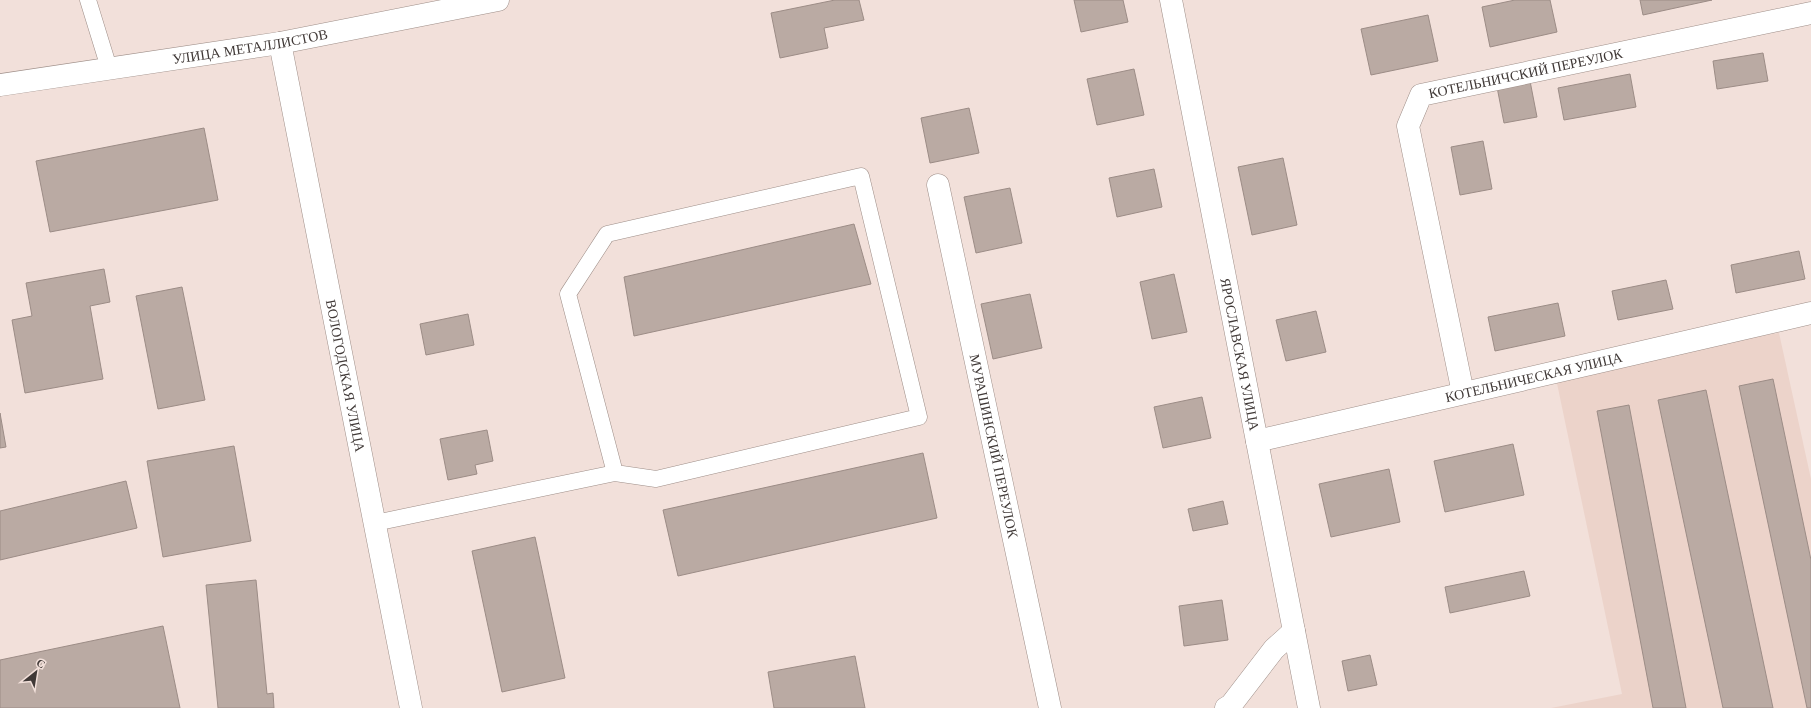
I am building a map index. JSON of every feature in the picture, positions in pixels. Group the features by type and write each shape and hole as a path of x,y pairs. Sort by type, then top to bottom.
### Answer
{"street":[{"name":"УЛИЦА МЕТАЛЛИСТОВ","path":"0,85 280,42 498,0"},
{"name":"ЯРОСЛАВСКАЯ УЛИЦА","path":"1171,0 1309,708"},
{"name":"КОТЕЛЬНИЧСКИЙ ПЕРЕУЛОК","path":"1463,393 1408,126 1421,96 1811,13"},
{"name":"ВОЛОГОДСКАЯ УЛИЦА","path":"280,42 411,708"},
{"name":"МУРАШИНСКИЙ ПЕРЕУЛОК","path":"938,185 1050,708"},
{"name":"КОТЕЛЬНИЧЕСКАЯ УЛИЦА","path":"1257,440 1811,313"},
{"path":"1226,708 1231,705 1274,649 1294,631"}],"lane":[{"path":"88,0 109,68"},
{"path":"375,523 615,473 656,479 920,417 861,176 607,234 568,294 615,473"}],"shaded area":[{"path":"1779,333 1811,479 1811,708 1551,708 1622,694 1554,369"}],"building":[{"path":"835,0 859,0 864,20 824,28 828,48 780,58 771,13"},
{"path":"1074,0 1123,0 1128,22 1081,32"},
{"path":"1515,0 1550,0 1557,32 1490,47 1482,7"},
{"path":"1640,0 1712,0 1643,15"},
{"path":"1428,15 1438,61 1371,75 1361,29"},
{"path":"1763,53 1768,81 1717,89 1713,61"},
{"path":"1134,69 1144,115 1097,125 1087,79"},
{"path":"1630,74 1636,107 1564,120 1558,88"},
{"path":"1530,81 1537,117 1504,123 1497,87"},
{"path":"969,108 979,153 930,163 921,118"},
{"path":"204,128 218,200 50,232 36,161"},
{"path":"1483,141 1492,189 1460,195 1451,147"},
{"path":"1283,158 1297,225 1252,235 1238,167"},
{"path":"1154,169 1162,207 1117,217 1109,178"},
{"path":"1010,188 1022,243 976,253 964,197"},
{"path":"854,224 871,284 634,336 624,277"},
{"path":"1799,251 1805,279 1736,293 1731,265"},
{"path":"104,269 110,302 90,306 103,379 25,393 12,320 32,316 26,283"},
{"path":"1174,274 1187,332 1152,339 1140,282"},
{"path":"1666,280 1673,309 1618,320 1612,291"},
{"path":"182,287 205,400 158,409 136,296"},
{"path":"1030,294 1042,348 993,359 981,304"},
{"path":"1558,303 1565,336 1495,351 1488,317"},
{"path":"1316,311 1326,352 1286,361 1276,320"},
{"path":"468,314 474,345 426,355 420,324"},
{"path":"1773,379 1811,560 1811,708 1807,708 1739,386"},
{"path":"1706,390 1773,708 1723,708 1658,400"},
{"path":"1202,397 1211,438 1163,448 1154,407"},
{"path":"1629,405 1686,708 1653,708 1597,411"},
{"path":"0,413 6,447 0,448"},
{"path":"487,430 493,461 475,465 477,474 448,480 440,439"},
{"path":"1513,444 1524,495 1445,512 1434,461"},
{"path":"234,446 251,541 163,557 147,461"},
{"path":"923,453 937,518 678,576 663,510"},
{"path":"1389,469 1400,522 1331,537 1319,484"},
{"path":"126,481 137,528 0,560 0,511"},
{"path":"1223,501 1228,524 1193,531 1188,509"},
{"path":"535,537 565,678 502,692 472,551"},
{"path":"1524,571 1530,596 1450,613 1445,587"},
{"path":"256,580 267,694 273,693 274,708 218,708 206,585"},
{"path":"1222,600 1228,640 1184,646 1179,606"},
{"path":"163,626 180,708 0,708 0,660"},
{"path":"1370,655 1377,685 1348,691 1342,661"},
{"path":"855,656 865,708 774,708 768,672"}]}
